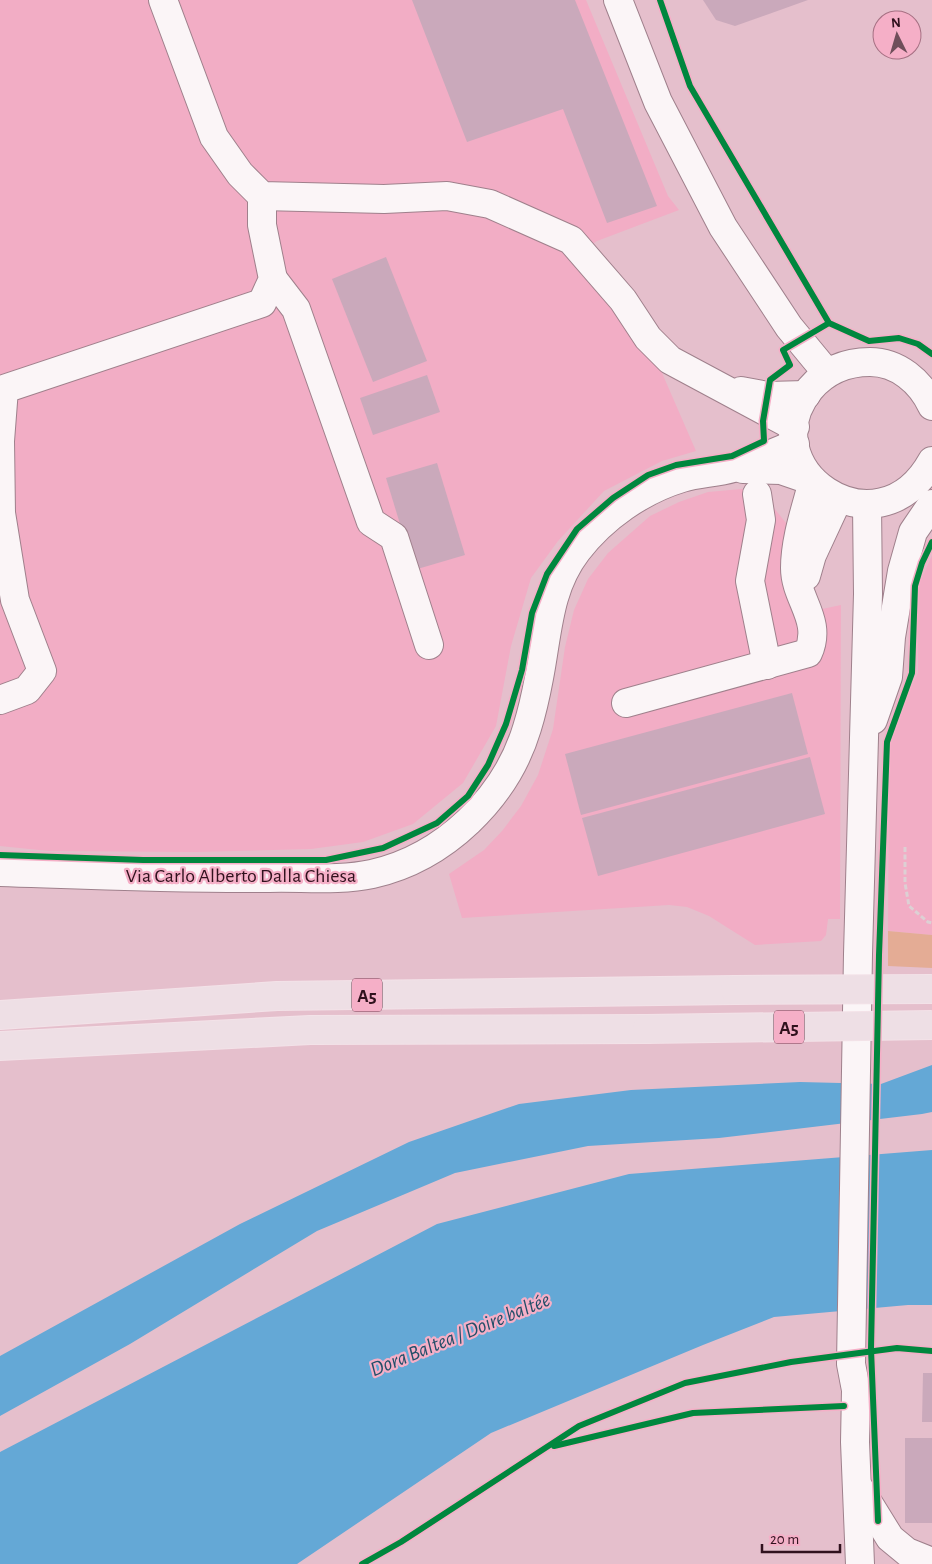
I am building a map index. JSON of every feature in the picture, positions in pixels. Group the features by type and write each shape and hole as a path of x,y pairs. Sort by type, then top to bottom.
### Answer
{"highway":[{"name":"A5","path":"0,1015 277,996 932,989"},
{"name":"A5","path":"0,1046 310,1030 932,1026"}],"street":[{"path":"163,0 214,136 240,174 262,196 384,199 447,196 490,204 571,240 623,300 648,338 670,360 795,435"},
{"path":"618,0 658,102 723,227 789,327 828,373"},
{"path":"262,196 262,225 273,279 296,309 371,522 394,537 429,645"},
{"path":"0,700 27,690 42,671 15,600 1,513 0,441 4,389 262,303 273,279"},
{"path":"932,406 918,383 905,373 890,366 874,362 858,362 842,366 828,373 806,395 798,410 795,435 801,464 813,481 827,493 838,499 867,505 884,502 899,496 913,487 924,475 932,461"},
{"path":"715,386 768,396 806,395"},
{"name":"Via Carlo Alberto Dalla Chiesa","path":"732,469 795,435"},
{"name":"Via Carlo Alberto Dalla Chiesa","path":"0,872 222,878 323,877 372,874 415,859 452,837 484,806 509,770 527,730 539,675 547,619 560,577 578,550 621,509 655,488 684,478 732,469 781,470 813,481"},
{"path":"626,703 808,653 813,641 811,617 804,602 795,570 796,553 813,481"},
{"path":"757,494 761,520 750,581 766,664"},
{"path":"804,602 806,577 812,555 838,499"},
{"path":"864,745 888,677 891,637 902,571 913,532 932,504"},
{"path":"860,1564 854,1442 856,1390 852,1356 858,954 868,594 867,505"},
{"path":"850,1564 844,1384 852,1356"},
{"path":"857,1484 890,1538 907,1552 932,1562"}],"path":[{"path":"905,847 905,883 909,906 928,922 932,923"}],"shaded area":[{"path":"0,0 586,0 668,196 679,210 597,241 571,259 613,303 659,366 696,451 662,461 604,491 558,541 531,578 511,646 496,726 463,783 413,824 363,842 311,849 196,852 49,851 0,846"},
{"path":"764,487 766,498 786,523 794,525 782,581 798,620 822,609 841,605 840,919 828,919 826,935 821,941 755,945 709,916 687,907 669,905 462,918 449,874 484,850 502,831 521,806 538,775 553,729 565,647 574,610 588,579 608,553 650,516 679,502 708,492"},
{"path":"932,555 932,935 888,931 889,734 918,673 918,587"},
{"path":"888,931 932,935 932,968 888,966"}],"water":[{"path":"932,1065 932,1112 719,1138 588,1146 455,1173 317,1231 130,1344 0,1416 0,1356 240,1224 409,1142 519,1104 631,1090 800,1082 881,1084"},
{"name":"Dora Baltea / Doire baltée","path":"932,1150 932,1305 908,1305 774,1317 703,1345 491,1433 297,1564 0,1564 0,1452 437,1224 629,1174"}],"building":[{"path":"412,0 575,0 657,206 607,223 563,109 467,142"},
{"path":"703,0 808,0 735,26 716,20"},
{"path":"386,257 427,361 373,382 332,279"},
{"path":"427,375 440,412 373,435 360,398"},
{"path":"437,463 465,555 414,570 386,478"},
{"path":"792,693 808,754 581,815 565,754"},
{"path":"810,757 825,814 598,876 582,818"},
{"path":"923,1373 932,1373 932,1422 922,1422"},
{"path":"905,1438 932,1438 932,1523 905,1523"}],"cycle path":[{"path":"660,0 690,86 829,323 869,341 899,338 918,344 932,354"},
{"path":"0,855 143,860 326,860 383,848 437,823 468,796 488,765 506,724 522,670 532,613 547,574 577,529 613,498 648,475 676,465 732,456 764,441 763,421 770,380 790,365 783,350 829,323"},
{"path":"878,1521 871,1349 879,955 887,742 912,673 915,586 922,563 932,542"},
{"path":"362,1564 401,1542 579,1426 685,1383 791,1362 897,1348 932,1351"},
{"path":"554,1446 693,1413 844,1406"}]}
